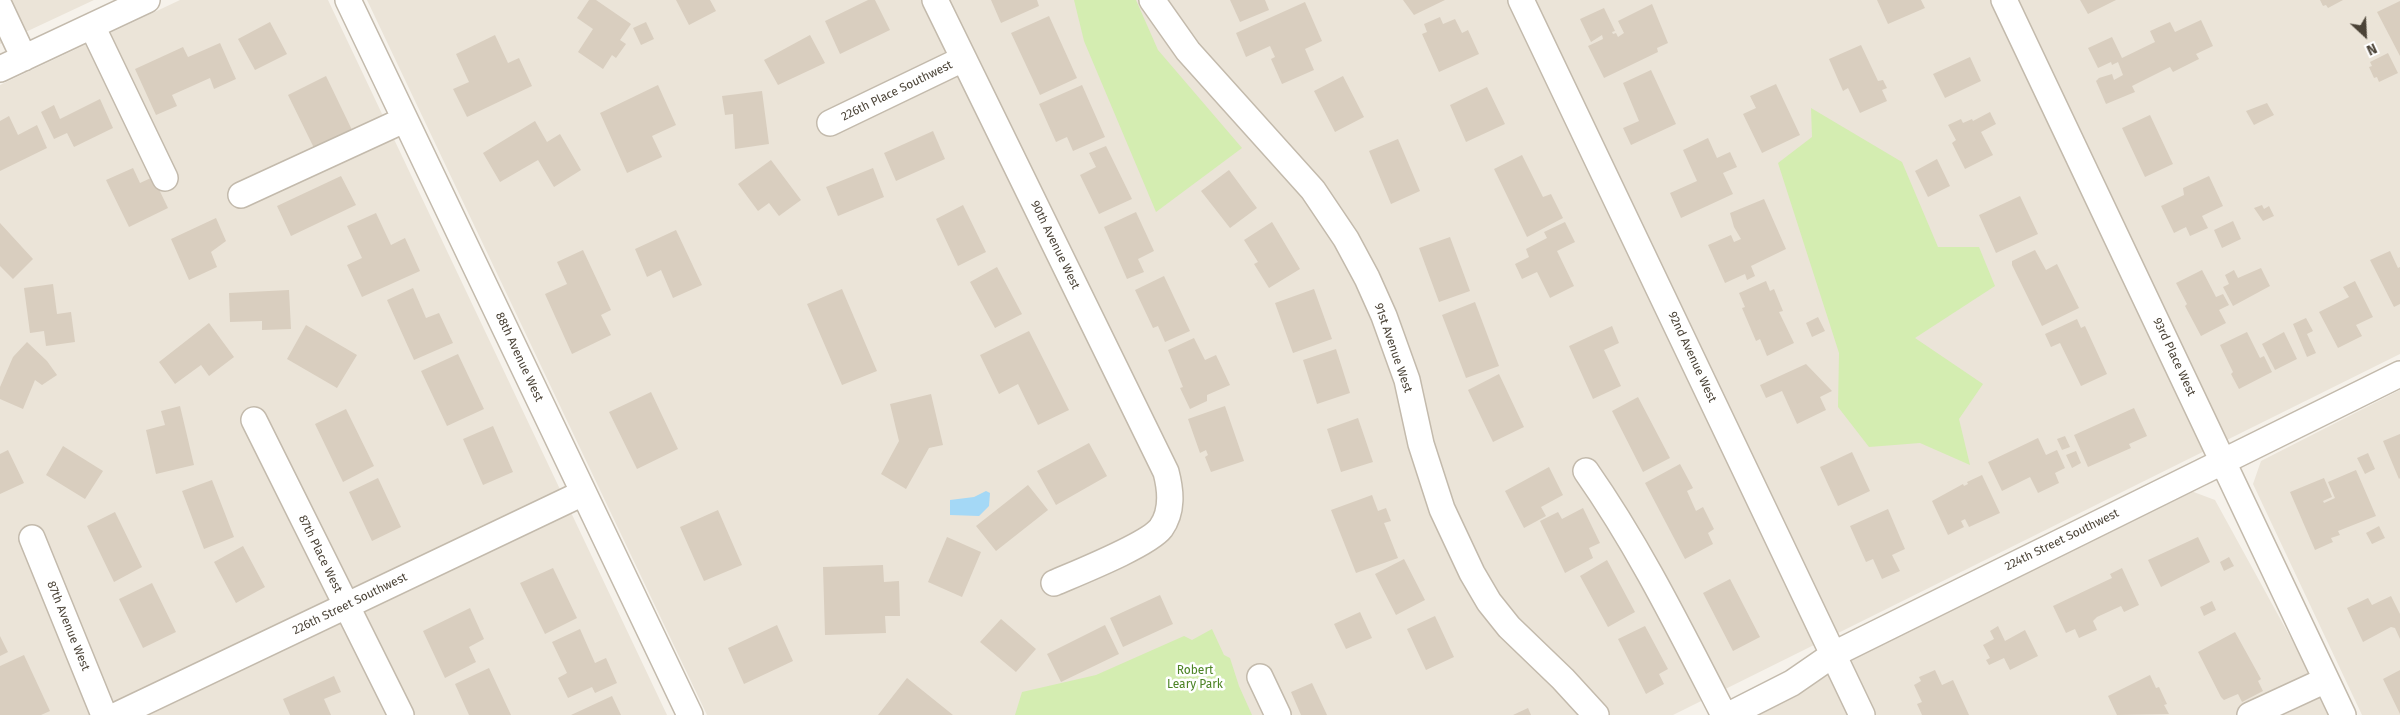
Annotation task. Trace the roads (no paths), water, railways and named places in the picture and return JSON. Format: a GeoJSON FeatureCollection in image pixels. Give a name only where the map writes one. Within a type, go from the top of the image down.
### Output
{"type":"FeatureCollection","features":[{"type":"Feature","properties":{"kind":"street"},"geometry":{"type":"LineString","coordinates":[[0,69],[147,0]]}},
{"type":"Feature","properties":{"kind":"street","name":"88th Avenue West"},"geometry":{"type":"LineString","coordinates":[[348,0],[582,493],[690,715]]}},
{"type":"Feature","properties":{"kind":"street","name":"90th Avenue West"},"geometry":{"type":"LineString","coordinates":[[935,0],[1166,472],[1171,492],[1165,521],[1153,536],[1054,583]]}},
{"type":"Feature","properties":{"kind":"street","name":"91st Avenue West"},"geometry":{"type":"LineString","coordinates":[[1152,0],[1188,51],[1313,190],[1346,239],[1367,278],[1384,316],[1407,380],[1421,444],[1442,509],[1472,573],[1489,602],[1509,628],[1563,679],[1596,715]]}},
{"type":"Feature","properties":{"kind":"street","name":"92nd Avenue West"},"geometry":{"type":"LineString","coordinates":[[1521,0],[1862,715]]}},
{"type":"Feature","properties":{"kind":"street","name":"93rd Place West"},"geometry":{"type":"LineString","coordinates":[[2004,0],[2343,715]]}},
{"type":"Feature","properties":{"kind":"street"},"geometry":{"type":"LineString","coordinates":[[0,6],[24,58]]}},
{"type":"Feature","properties":{"kind":"street"},"geometry":{"type":"LineString","coordinates":[[92,26],[165,178]]}},
{"type":"Feature","properties":{"kind":"street","name":"226th Place Southwest"},"geometry":{"type":"LineString","coordinates":[[830,123],[963,59]]}},
{"type":"Feature","properties":{"kind":"street"},"geometry":{"type":"LineString","coordinates":[[241,195],[404,120]]}},
{"type":"Feature","properties":{"kind":"street","name":"224th Street Southwest"},"geometry":{"type":"LineString","coordinates":[[1730,715],[1792,683],[1834,654],[2400,374]]}},
{"type":"Feature","properties":{"kind":"street","name":"87th Place West"},"geometry":{"type":"LineString","coordinates":[[254,420],[401,715]]}},
{"type":"Feature","properties":{"kind":"street"},"geometry":{"type":"LineString","coordinates":[[1586,471],[1610,505],[1666,600],[1724,715]]}},
{"type":"Feature","properties":{"kind":"street","name":"226th Street Southwest"},"geometry":{"type":"LineString","coordinates":[[117,715],[582,493]]}},
{"type":"Feature","properties":{"kind":"street","name":"87th Avenue West"},"geometry":{"type":"LineString","coordinates":[[32,538],[104,715]]}},
{"type":"Feature","properties":{"kind":"street"},"geometry":{"type":"LineString","coordinates":[[1260,677],[1278,715]]}},
{"type":"Feature","properties":{"kind":"street"},"geometry":{"type":"LineString","coordinates":[[2250,715],[2326,680]]}},
{"type":"Feature","properties":{"kind":"water"},"geometry":{"type":"Polygon","coordinates":[[[986,491],[990,493],[989,506],[979,516],[950,515],[950,500],[974,497],[986,491]]]}},
{"type":"Feature","properties":{"kind":"park label","name":"Robert Leary Park"},"geometry":{"type":"Point","coordinates":[1195,678]}}]}
